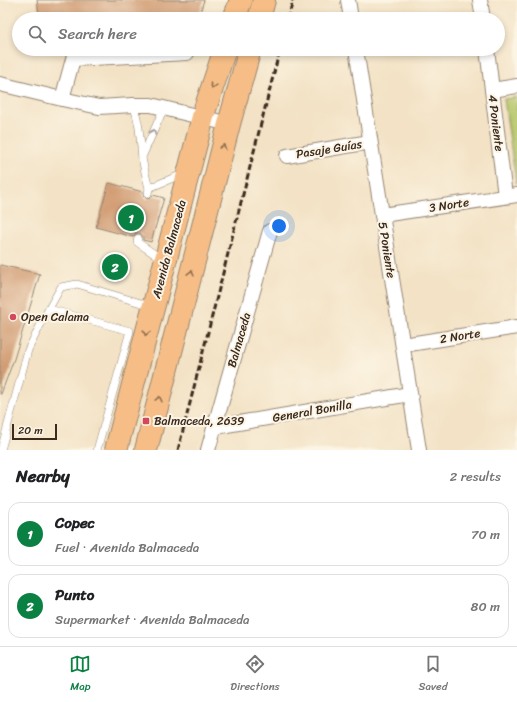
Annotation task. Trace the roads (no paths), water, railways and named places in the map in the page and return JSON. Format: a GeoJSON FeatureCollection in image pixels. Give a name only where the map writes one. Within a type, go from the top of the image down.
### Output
{"type":"FeatureCollection","features":[{"type":"Feature","properties":{"kind":"main road"},"geometry":{"type":"LineString","coordinates":[[236,12],[240,0]]}},
{"type":"Feature","properties":{"kind":"main road"},"geometry":{"type":"LineString","coordinates":[[261,12],[264,0]]}},
{"type":"Feature","properties":{"kind":"main road","name":"Avenida Balmaceda"},"geometry":{"type":"LineString","coordinates":[[116,450],[203,119],[223,56]]}},
{"type":"Feature","properties":{"kind":"main road"},"geometry":{"type":"LineString","coordinates":[[146,450],[229,124],[248,56]]}},
{"type":"Feature","properties":{"kind":"street"},"geometry":{"type":"LineString","coordinates":[[348,0],[350,12]]}},
{"type":"Feature","properties":{"kind":"street"},"geometry":{"type":"LineString","coordinates":[[480,0],[482,12]]}},
{"type":"Feature","properties":{"kind":"street"},"geometry":{"type":"LineString","coordinates":[[62,99],[73,59],[130,56]]}},
{"type":"Feature","properties":{"kind":"street","name":"5 Poniente"},"geometry":{"type":"LineString","coordinates":[[357,56],[419,450]]}},
{"type":"Feature","properties":{"kind":"street","name":"4 Poniente"},"geometry":{"type":"LineString","coordinates":[[488,56],[492,90],[511,196]]}},
{"type":"Feature","properties":{"kind":"street"},"geometry":{"type":"LineString","coordinates":[[0,84],[99,107],[151,105],[203,119],[229,124]]}},
{"type":"Feature","properties":{"kind":"street"},"geometry":{"type":"LineString","coordinates":[[492,90],[517,86]]}},
{"type":"Feature","properties":{"kind":"street","name":"Pasaje Guías"},"geometry":{"type":"LineString","coordinates":[[287,156],[370,142]]}},
{"type":"Feature","properties":{"kind":"street","name":"3 Norte"},"geometry":{"type":"LineString","coordinates":[[382,215],[511,196]]}},
{"type":"Feature","properties":{"kind":"street","name":"Balmaceda"},"geometry":{"type":"LineString","coordinates":[[208,450],[270,230]]}},
{"type":"Feature","properties":{"kind":"street","name":"2 Norte"},"geometry":{"type":"LineString","coordinates":[[402,345],[517,327]]}},
{"type":"Feature","properties":{"kind":"street","name":"General Bonilla"},"geometry":{"type":"LineString","coordinates":[[214,427],[410,394]]}},
{"type":"Feature","properties":{"kind":"lane"},"geometry":{"type":"LineString","coordinates":[[133,105],[137,114],[144,173],[149,191],[189,172]]}},
{"type":"Feature","properties":{"kind":"lane"},"geometry":{"type":"LineString","coordinates":[[142,157],[164,108]]}},
{"type":"Feature","properties":{"kind":"lane"},"geometry":{"type":"LineString","coordinates":[[138,238],[137,242],[165,262]]}},
{"type":"Feature","properties":{"kind":"lane"},"geometry":{"type":"LineString","coordinates":[[1,450],[28,350],[61,287],[77,284],[154,306]]}},
{"type":"Feature","properties":{"kind":"lane"},"geometry":{"type":"LineString","coordinates":[[49,308],[130,331],[97,450]]}},
{"type":"Feature","properties":{"kind":"railway"},"geometry":{"type":"LineString","coordinates":[[290,12],[293,0]]}},
{"type":"Feature","properties":{"kind":"railway"},"geometry":{"type":"LineString","coordinates":[[178,450],[278,56]]}},
{"type":"Feature","properties":{"kind":"place","name":"Copec"},"geometry":{"type":"Point","coordinates":[131,218]}},
{"type":"Feature","properties":{"kind":"place","name":"Punto"},"geometry":{"type":"Point","coordinates":[115,267]}},
{"type":"Feature","properties":{"kind":"place","name":"Open Calama"},"geometry":{"type":"Point","coordinates":[13,317]}},
{"type":"Feature","properties":{"kind":"place","name":"Balmaceda, 2639"},"geometry":{"type":"Point","coordinates":[146,421]}}]}
